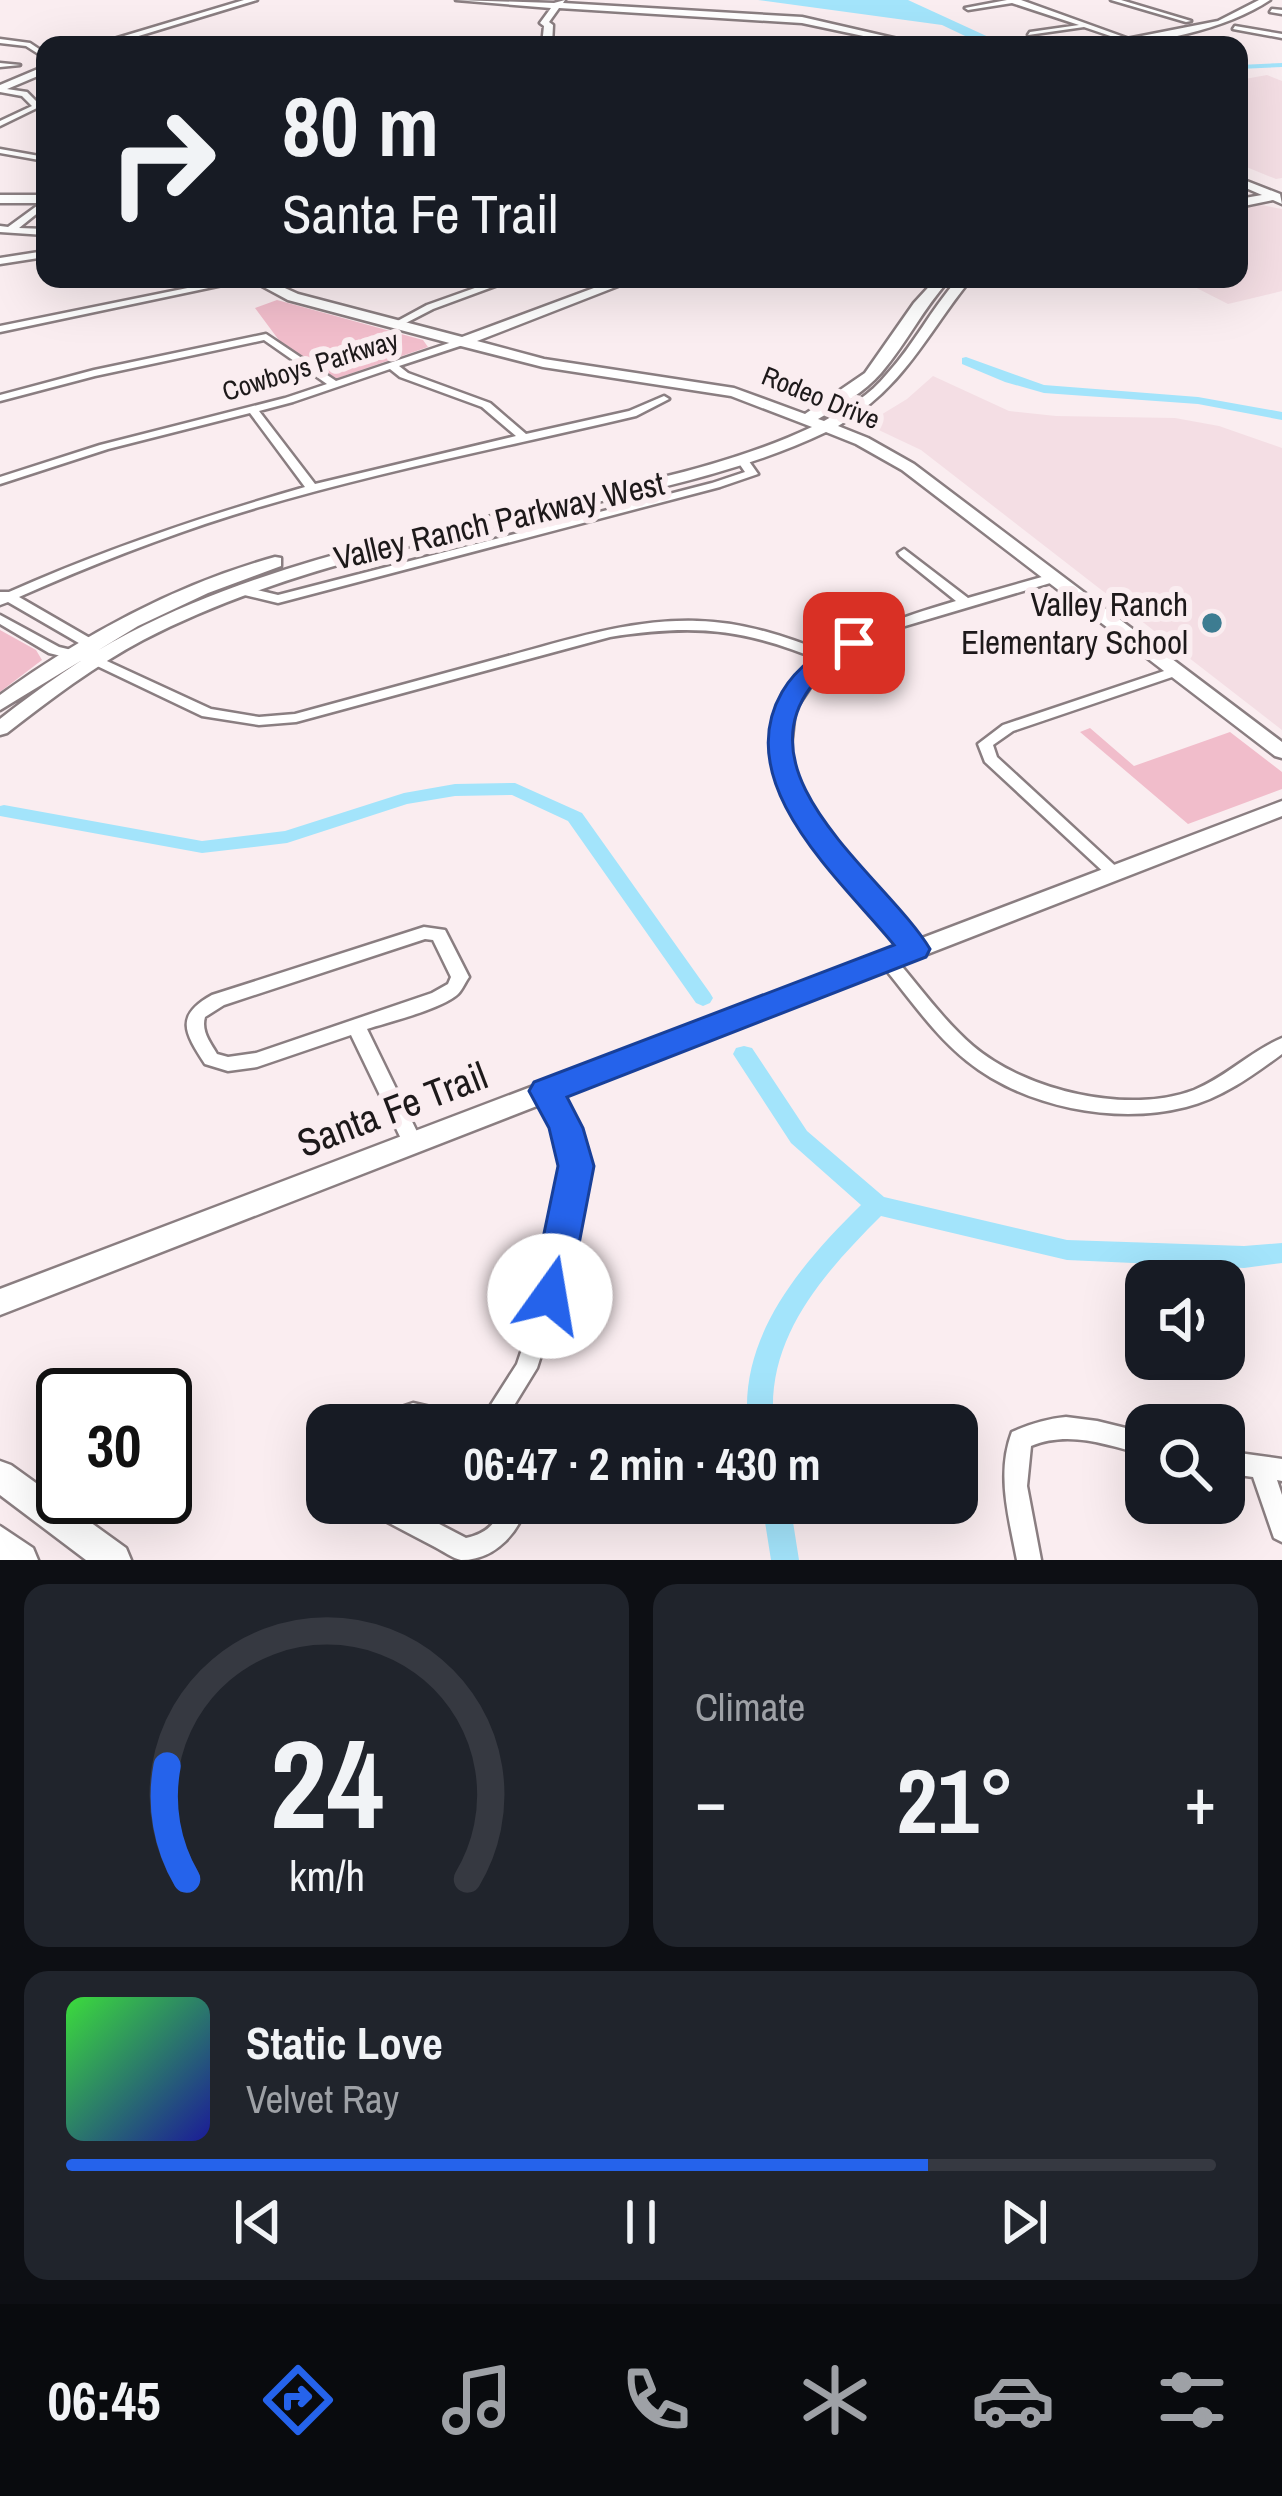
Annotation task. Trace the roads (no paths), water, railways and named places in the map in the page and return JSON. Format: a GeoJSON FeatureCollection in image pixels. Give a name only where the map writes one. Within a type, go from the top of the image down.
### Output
{"type":"FeatureCollection","features":[{"type":"Feature","properties":{"kind":"street"},"geometry":{"type":"LineString","coordinates":[[130,36],[254,0]]}},
{"type":"Feature","properties":{"kind":"street"},"geometry":{"type":"LineString","coordinates":[[460,0],[565,2],[802,20],[889,36]]}},
{"type":"Feature","properties":{"kind":"street"},"geometry":{"type":"LineString","coordinates":[[968,8],[1014,0],[1117,36]]}},
{"type":"Feature","properties":{"kind":"street"},"geometry":{"type":"LineString","coordinates":[[1114,0],[1188,21]]}},
{"type":"Feature","properties":{"kind":"street"},"geometry":{"type":"LineString","coordinates":[[1193,36],[1235,28],[1281,0]]}},
{"type":"Feature","properties":{"kind":"street"},"geometry":{"type":"LineString","coordinates":[[548,36],[549,25],[565,2]]}},
{"type":"Feature","properties":{"kind":"street"},"geometry":{"type":"LineString","coordinates":[[1150,36],[1273,8]]}},
{"type":"Feature","properties":{"kind":"street"},"geometry":{"type":"LineString","coordinates":[[1030,34],[1084,26]]}},
{"type":"Feature","properties":{"kind":"street"},"geometry":{"type":"LineString","coordinates":[[1235,28],[1282,36]]}},
{"type":"Feature","properties":{"kind":"street"},"geometry":{"type":"LineString","coordinates":[[0,41],[28,44],[36,50]]}},
{"type":"Feature","properties":{"kind":"street"},"geometry":{"type":"LineString","coordinates":[[0,65],[17,65]]}},
{"type":"Feature","properties":{"kind":"street"},"geometry":{"type":"LineString","coordinates":[[0,90],[36,73]]}},
{"type":"Feature","properties":{"kind":"street"},"geometry":{"type":"LineString","coordinates":[[0,90],[24,94],[36,104]]}},
{"type":"Feature","properties":{"kind":"street"},"geometry":{"type":"LineString","coordinates":[[0,124],[36,107]]}},
{"type":"Feature","properties":{"kind":"street"},"geometry":{"type":"LineString","coordinates":[[0,151],[36,157]]}},
{"type":"Feature","properties":{"kind":"street"},"geometry":{"type":"LineString","coordinates":[[1248,175],[1277,192]]}},
{"type":"Feature","properties":{"kind":"street"},"geometry":{"type":"LineString","coordinates":[[1248,184],[1277,192]]}},
{"type":"Feature","properties":{"kind":"street"},"geometry":{"type":"LineString","coordinates":[[0,200],[36,201]]}},
{"type":"Feature","properties":{"kind":"street"},"geometry":{"type":"LineString","coordinates":[[5,230],[36,208]]}},
{"type":"Feature","properties":{"kind":"street"},"geometry":{"type":"LineString","coordinates":[[5,230],[36,232]]}},
{"type":"Feature","properties":{"kind":"street"},"geometry":{"type":"LineString","coordinates":[[0,261],[36,255]]}},
{"type":"Feature","properties":{"kind":"street"},"geometry":{"type":"LineString","coordinates":[[0,329],[206,288]]}},
{"type":"Feature","properties":{"kind":"street","name":"Rodeo Drive"},"geometry":{"type":"LineString","coordinates":[[272,288],[543,363],[706,385],[816,422],[894,457],[1282,752]]}},
{"type":"Feature","properties":{"kind":"street"},"geometry":{"type":"LineString","coordinates":[[397,324],[484,288]]}},
{"type":"Feature","properties":{"kind":"street","name":"Cowboys Parkway"},"geometry":{"type":"LineString","coordinates":[[0,481],[104,447],[254,411],[606,288]]}},
{"type":"Feature","properties":{"kind":"street","name":"Valley Ranch Parkway West"},"geometry":{"type":"LineString","coordinates":[[589,491],[816,422],[886,359],[920,300],[934,288]]}},
{"type":"Feature","properties":{"kind":"street","name":"Valley Ranch Parkway West"},"geometry":{"type":"LineString","coordinates":[[0,729],[94,652],[193,593],[273,562],[338,552],[742,459],[876,395],[908,364],[941,305],[957,288]]}},
{"type":"Feature","properties":{"kind":"street"},"geometry":{"type":"LineString","coordinates":[[0,398],[266,337],[333,383]]}},
{"type":"Feature","properties":{"kind":"street"},"geometry":{"type":"LineString","coordinates":[[391,365],[404,375],[486,405],[524,438]]}},
{"type":"Feature","properties":{"kind":"street"},"geometry":{"type":"LineString","coordinates":[[3,596],[136,541],[311,487],[632,414],[664,399]]}},
{"type":"Feature","properties":{"kind":"street"},"geometry":{"type":"LineString","coordinates":[[254,411],[311,487]]}},
{"type":"Feature","properties":{"kind":"street"},"geometry":{"type":"LineString","coordinates":[[241,590],[278,599],[752,474],[742,459]]}},
{"type":"Feature","properties":{"kind":"street","name":"Valley Ranch Parkway West"},"geometry":{"type":"LineString","coordinates":[[0,704],[68,657],[94,652],[338,552]]}},
{"type":"Feature","properties":{"kind":"street"},"geometry":{"type":"LineString","coordinates":[[904,553],[968,604]]}},
{"type":"Feature","properties":{"kind":"street"},"geometry":{"type":"LineString","coordinates":[[915,949],[803,816],[786,771],[780,737],[790,701],[802,680],[827,658],[891,628],[1053,578]]}},
{"type":"Feature","properties":{"kind":"street"},"geometry":{"type":"LineString","coordinates":[[3,596],[207,713],[259,722],[296,718],[654,625],[709,623],[758,630],[827,658]]}},
{"type":"Feature","properties":{"kind":"street"},"geometry":{"type":"LineString","coordinates":[[0,619],[68,657]]}},
{"type":"Feature","properties":{"kind":"street"},"geometry":{"type":"LineString","coordinates":[[1115,873],[990,759],[986,744],[1008,728],[1176,671]]}},
{"type":"Feature","properties":{"kind":"street","name":"Santa Fe Trail"},"geometry":{"type":"LineString","coordinates":[[0,1302],[1282,808]]}},
{"type":"Feature","properties":{"kind":"street"},"geometry":{"type":"LineString","coordinates":[[424,933],[439,934],[460,977],[454,988],[356,1026],[257,1060],[228,1064],[211,1059],[193,1021],[199,1009],[218,1000],[424,933]]}},
{"type":"Feature","properties":{"kind":"street"},"geometry":{"type":"LineString","coordinates":[[886,960],[978,1060],[1072,1103],[1144,1106],[1185,1100],[1248,1070],[1282,1045]]}},
{"type":"Feature","properties":{"kind":"street"},"geometry":{"type":"LineString","coordinates":[[356,1026],[412,1142]]}},
{"type":"Feature","properties":{"kind":"street"},"geometry":{"type":"LineString","coordinates":[[503,1404],[526,1368],[550,1296],[575,1181],[574,1151],[546,1091]]}},
{"type":"Feature","properties":{"kind":"street"},"geometry":{"type":"LineString","coordinates":[[1029,1560],[1015,1486],[1020,1440],[1041,1428],[1062,1424],[1125,1439]]}},
{"type":"Feature","properties":{"kind":"street"},"geometry":{"type":"LineString","coordinates":[[1272,1470],[1282,1530]]}},
{"type":"Feature","properties":{"kind":"street"},"geometry":{"type":"LineString","coordinates":[[0,1476],[114,1560]]}},
{"type":"Feature","properties":{"kind":"street"},"geometry":{"type":"LineString","coordinates":[[415,1524],[465,1550],[494,1543],[509,1524]]}},
{"type":"Feature","properties":{"kind":"street"},"geometry":{"type":"LineString","coordinates":[[0,1543],[21,1560]]}},
{"type":"Feature","properties":{"kind":"water"},"geometry":{"type":"Polygon","coordinates":[[[758,0],[908,0],[986,36],[965,36],[942,25],[758,0]]]}},
{"type":"Feature","properties":{"kind":"waterway"},"geometry":{"type":"LineString","coordinates":[[1248,67],[1282,65]]}},
{"type":"Feature","properties":{"kind":"waterway"},"geometry":{"type":"LineString","coordinates":[[966,361],[1044,389],[1198,400],[1282,416]]}},
{"type":"Feature","properties":{"kind":"waterway"},"geometry":{"type":"LineString","coordinates":[[4,811],[202,847],[287,837],[404,799],[455,790],[515,789],[575,817],[703,998]]}},
{"type":"Feature","properties":{"kind":"waterway"},"geometry":{"type":"LineString","coordinates":[[744,1054],[799,1137],[877,1205]]}},
{"type":"Feature","properties":{"kind":"waterway"},"geometry":{"type":"LineString","coordinates":[[761,1404],[770,1350],[791,1303],[821,1262],[877,1205]]}},
{"type":"Feature","properties":{"kind":"waterway"},"geometry":{"type":"LineString","coordinates":[[877,1205],[1067,1250],[1244,1257],[1282,1253]]}},
{"type":"Feature","properties":{"kind":"waterway"},"geometry":{"type":"LineString","coordinates":[[779,1524],[785,1560]]}},
{"type":"Feature","properties":{"kind":"place","name":"Valley Ranch Elementary School"},"geometry":{"type":"Point","coordinates":[1212,623]}}]}
